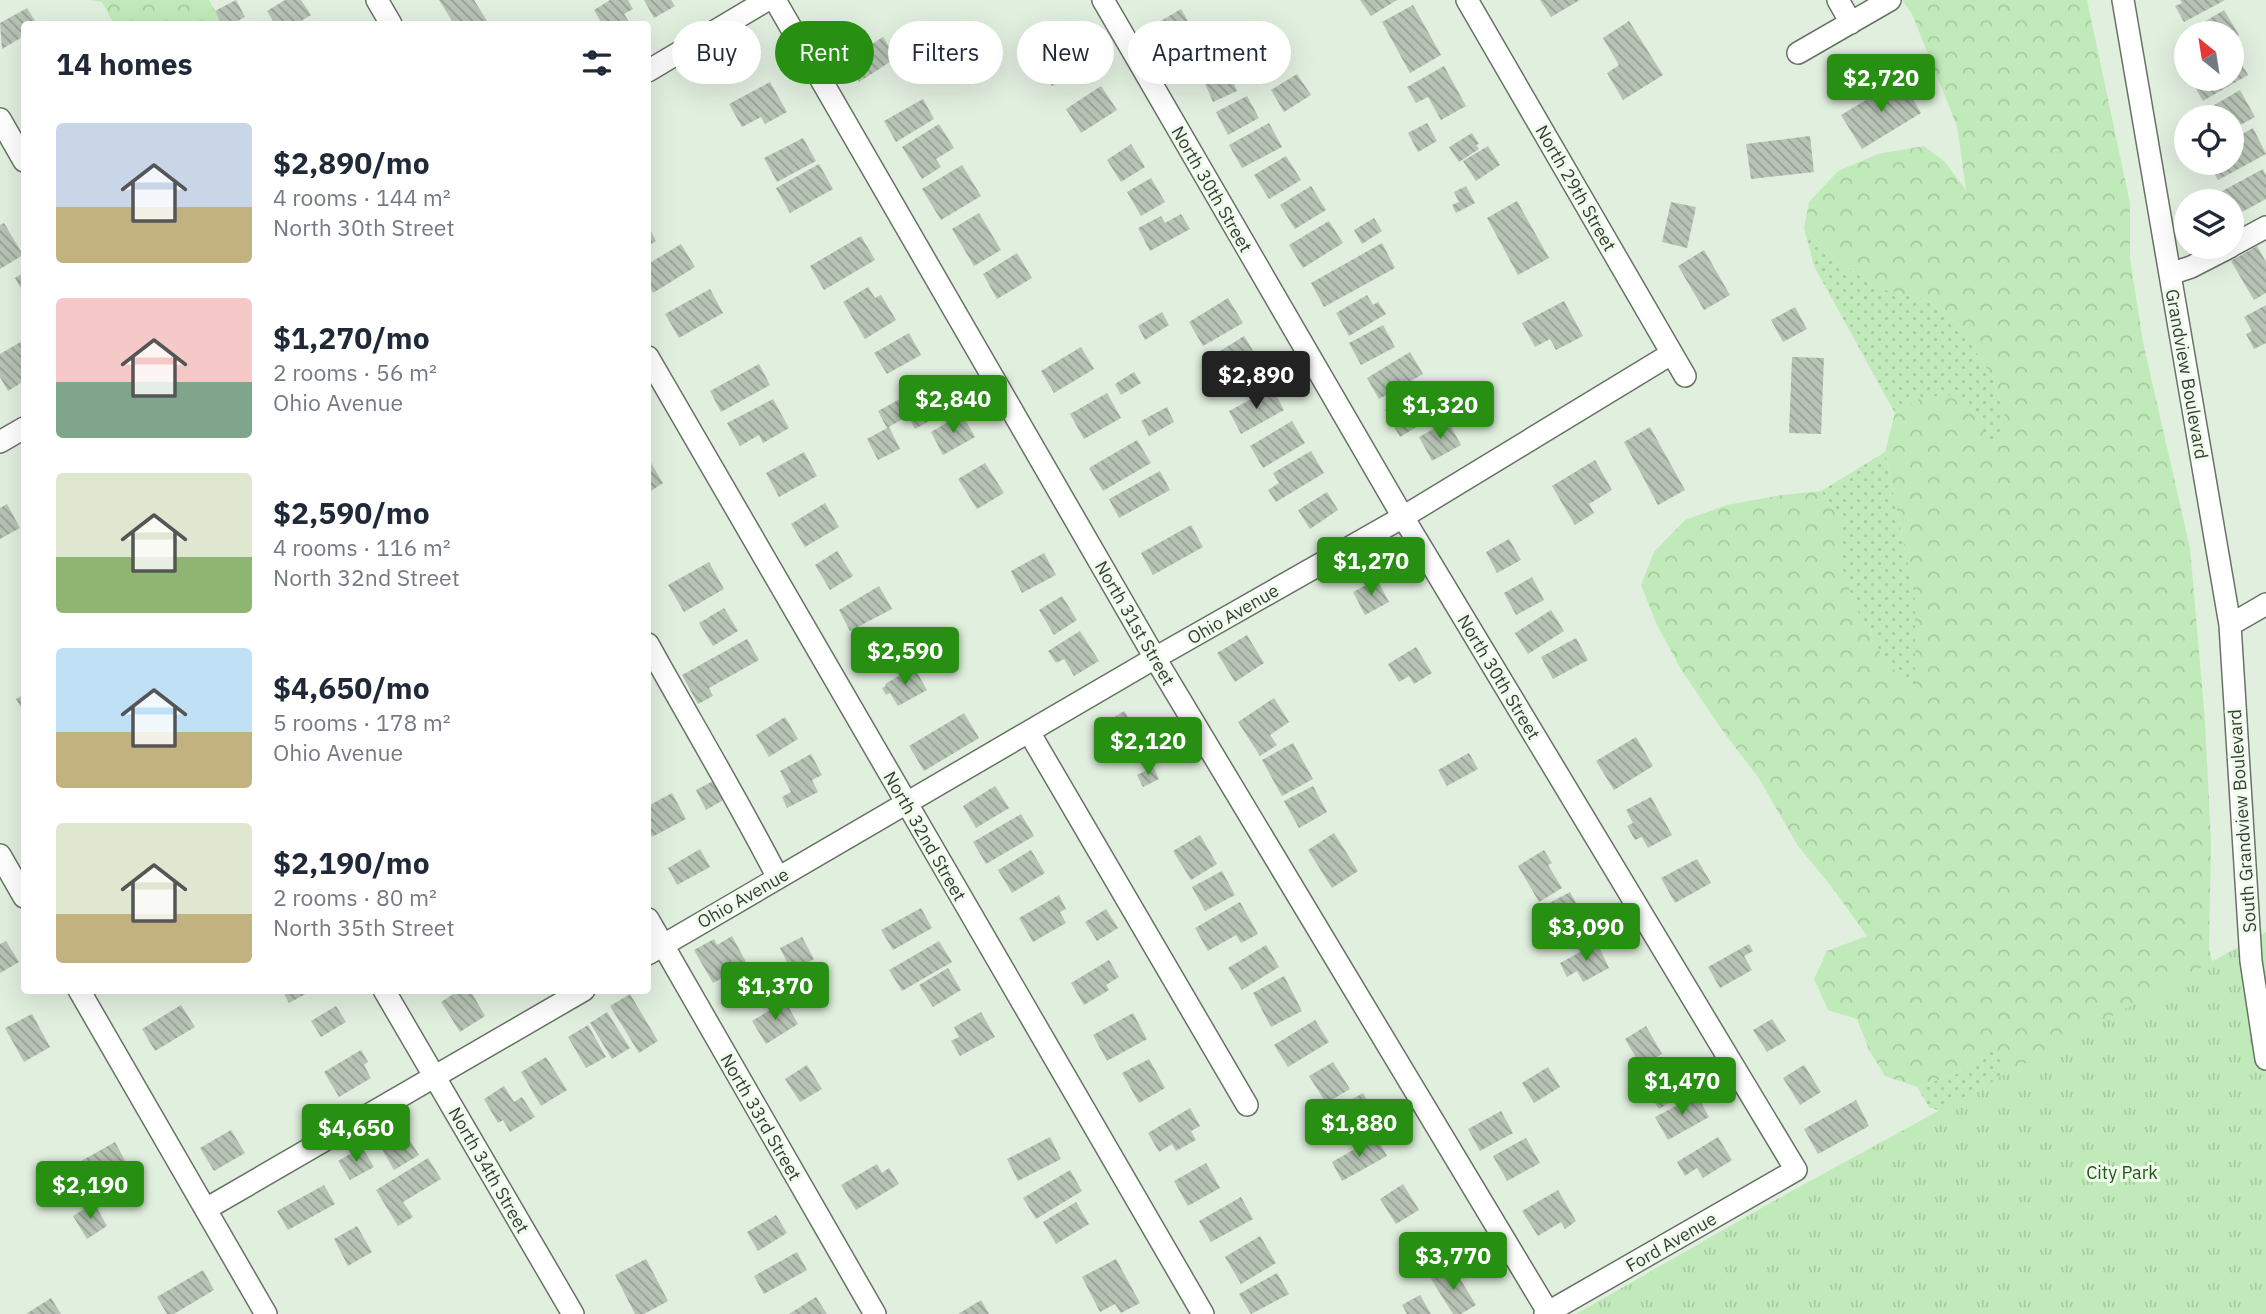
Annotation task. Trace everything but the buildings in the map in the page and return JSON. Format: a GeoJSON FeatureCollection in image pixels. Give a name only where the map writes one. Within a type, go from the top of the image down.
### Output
{"type":"FeatureCollection","features":[{"type":"Feature","properties":{"kind":"street"},"geometry":{"type":"LineString","coordinates":[[377,0],[389,21]]}},
{"type":"Feature","properties":{"kind":"street"},"geometry":{"type":"LineString","coordinates":[[651,69],[767,0]]}},
{"type":"Feature","properties":{"kind":"street","name":"North 31st Street"},"geometry":{"type":"LineString","coordinates":[[775,0],[1155,658],[1546,1313]]}},
{"type":"Feature","properties":{"kind":"street","name":"North 30th Street"},"geometry":{"type":"LineString","coordinates":[[1103,0],[1403,517],[1796,1170]]}},
{"type":"Feature","properties":{"kind":"street","name":"North 29th Street"},"geometry":{"type":"LineString","coordinates":[[1467,0],[1685,376]]}},
{"type":"Feature","properties":{"kind":"street"},"geometry":{"type":"LineString","coordinates":[[1838,0],[1851,23]]}},
{"type":"Feature","properties":{"kind":"street"},"geometry":{"type":"LineString","coordinates":[[1798,53],[1890,0]]}},
{"type":"Feature","properties":{"kind":"street","name":"Grandview Boulevard"},"geometry":{"type":"LineString","coordinates":[[2123,0],[2230,625]]}},
{"type":"Feature","properties":{"kind":"street"},"geometry":{"type":"LineString","coordinates":[[0,119],[21,156]]}},
{"type":"Feature","properties":{"kind":"street"},"geometry":{"type":"LineString","coordinates":[[2244,239],[2266,227]]}},
{"type":"Feature","properties":{"kind":"street"},"geometry":{"type":"LineString","coordinates":[[2170,274],[2206,259]]}},
{"type":"Feature","properties":{"kind":"street","name":"Ohio Avenue"},"geometry":{"type":"LineString","coordinates":[[655,950],[1155,658],[1403,517],[1671,354]]}},
{"type":"Feature","properties":{"kind":"street","name":"North 32nd Street"},"geometry":{"type":"LineString","coordinates":[[651,362],[1203,1314]]}},
{"type":"Feature","properties":{"kind":"street"},"geometry":{"type":"LineString","coordinates":[[0,442],[21,430]]}},
{"type":"Feature","properties":{"kind":"street"},"geometry":{"type":"LineString","coordinates":[[2230,625],[2266,604]]}},
{"type":"Feature","properties":{"kind":"street","name":"South Grandview Boulevard"},"geometry":{"type":"LineString","coordinates":[[2230,625],[2251,961],[2266,1059]]}},
{"type":"Feature","properties":{"kind":"street"},"geometry":{"type":"LineString","coordinates":[[651,649],[707,752],[746,815],[778,878]]}},
{"type":"Feature","properties":{"kind":"street"},"geometry":{"type":"LineString","coordinates":[[1029,732],[1247,1105]]}},
{"type":"Feature","properties":{"kind":"street"},"geometry":{"type":"LineString","coordinates":[[0,855],[21,892]]}},
{"type":"Feature","properties":{"kind":"street","name":"North 33rd Street"},"geometry":{"type":"LineString","coordinates":[[651,932],[655,950],[875,1314]]}},
{"type":"Feature","properties":{"kind":"street"},"geometry":{"type":"LineString","coordinates":[[81,994],[266,1314]]}},
{"type":"Feature","properties":{"kind":"street","name":"North 34th Street"},"geometry":{"type":"LineString","coordinates":[[386,994],[573,1314]]}},
{"type":"Feature","properties":{"kind":"street"},"geometry":{"type":"LineString","coordinates":[[206,1209],[577,994]]}},
{"type":"Feature","properties":{"kind":"street","name":"Ford Avenue"},"geometry":{"type":"LineString","coordinates":[[1546,1313],[1796,1170]]}},
{"type":"Feature","properties":{"kind":"green space"},"geometry":{"type":"Polygon","coordinates":[[[91,0],[209,0],[220,21],[112,21],[102,2],[91,0]]]}},
{"type":"Feature","properties":{"kind":"green space"},"geometry":{"type":"Polygon","coordinates":[[[1902,0],[2087,0],[2130,203],[2130,258],[2143,342],[2190,548],[2205,721],[2211,841],[2209,949],[2230,1023],[1605,1314],[1989,1094],[2005,1067],[1994,1046],[1958,1073],[1917,1087],[1885,1076],[1869,1050],[1857,1019],[1828,1010],[1814,979],[1827,951],[1867,936],[1798,846],[1758,777],[1682,671],[1657,625],[1641,585],[1654,552],[1685,520],[1727,505],[1821,491],[1839,516],[1839,560],[1856,608],[1882,655],[1915,694],[1915,599],[1885,452],[1895,413],[1923,397],[1952,395],[1976,418],[1992,449],[2006,421],[1993,378],[1959,325],[1924,299],[1877,288],[1835,259],[1804,228],[1809,202],[1838,171],[1878,154],[1924,146],[1945,162],[1966,190],[1957,126],[1912,14],[1902,0]]]}},
{"type":"Feature","properties":{"kind":"green space"},"geometry":{"type":"Polygon","coordinates":[[[1804,228],[1835,259],[1877,288],[1924,299],[1959,325],[1993,378],[2006,421],[1992,450],[1976,418],[1923,397],[1895,413],[1814,266],[1804,228]]]}},
{"type":"Feature","properties":{"kind":"green space"},"geometry":{"type":"Polygon","coordinates":[[[1885,452],[1915,599],[1915,695],[1882,655],[1856,608],[1839,560],[1839,516],[1821,491],[1885,452]]]}},
{"type":"Feature","properties":{"kind":"green space","name":"City Park"},"geometry":{"type":"Polygon","coordinates":[[[2266,932],[2266,1314],[1576,1314],[1788,1193],[2266,932]]]}},
{"type":"Feature","properties":{"kind":"green space"},"geometry":{"type":"Polygon","coordinates":[[[1995,1045],[2005,1067],[1989,1094],[1943,1112],[1929,1107],[1917,1087],[1958,1073],[1995,1045]]]}}]}
